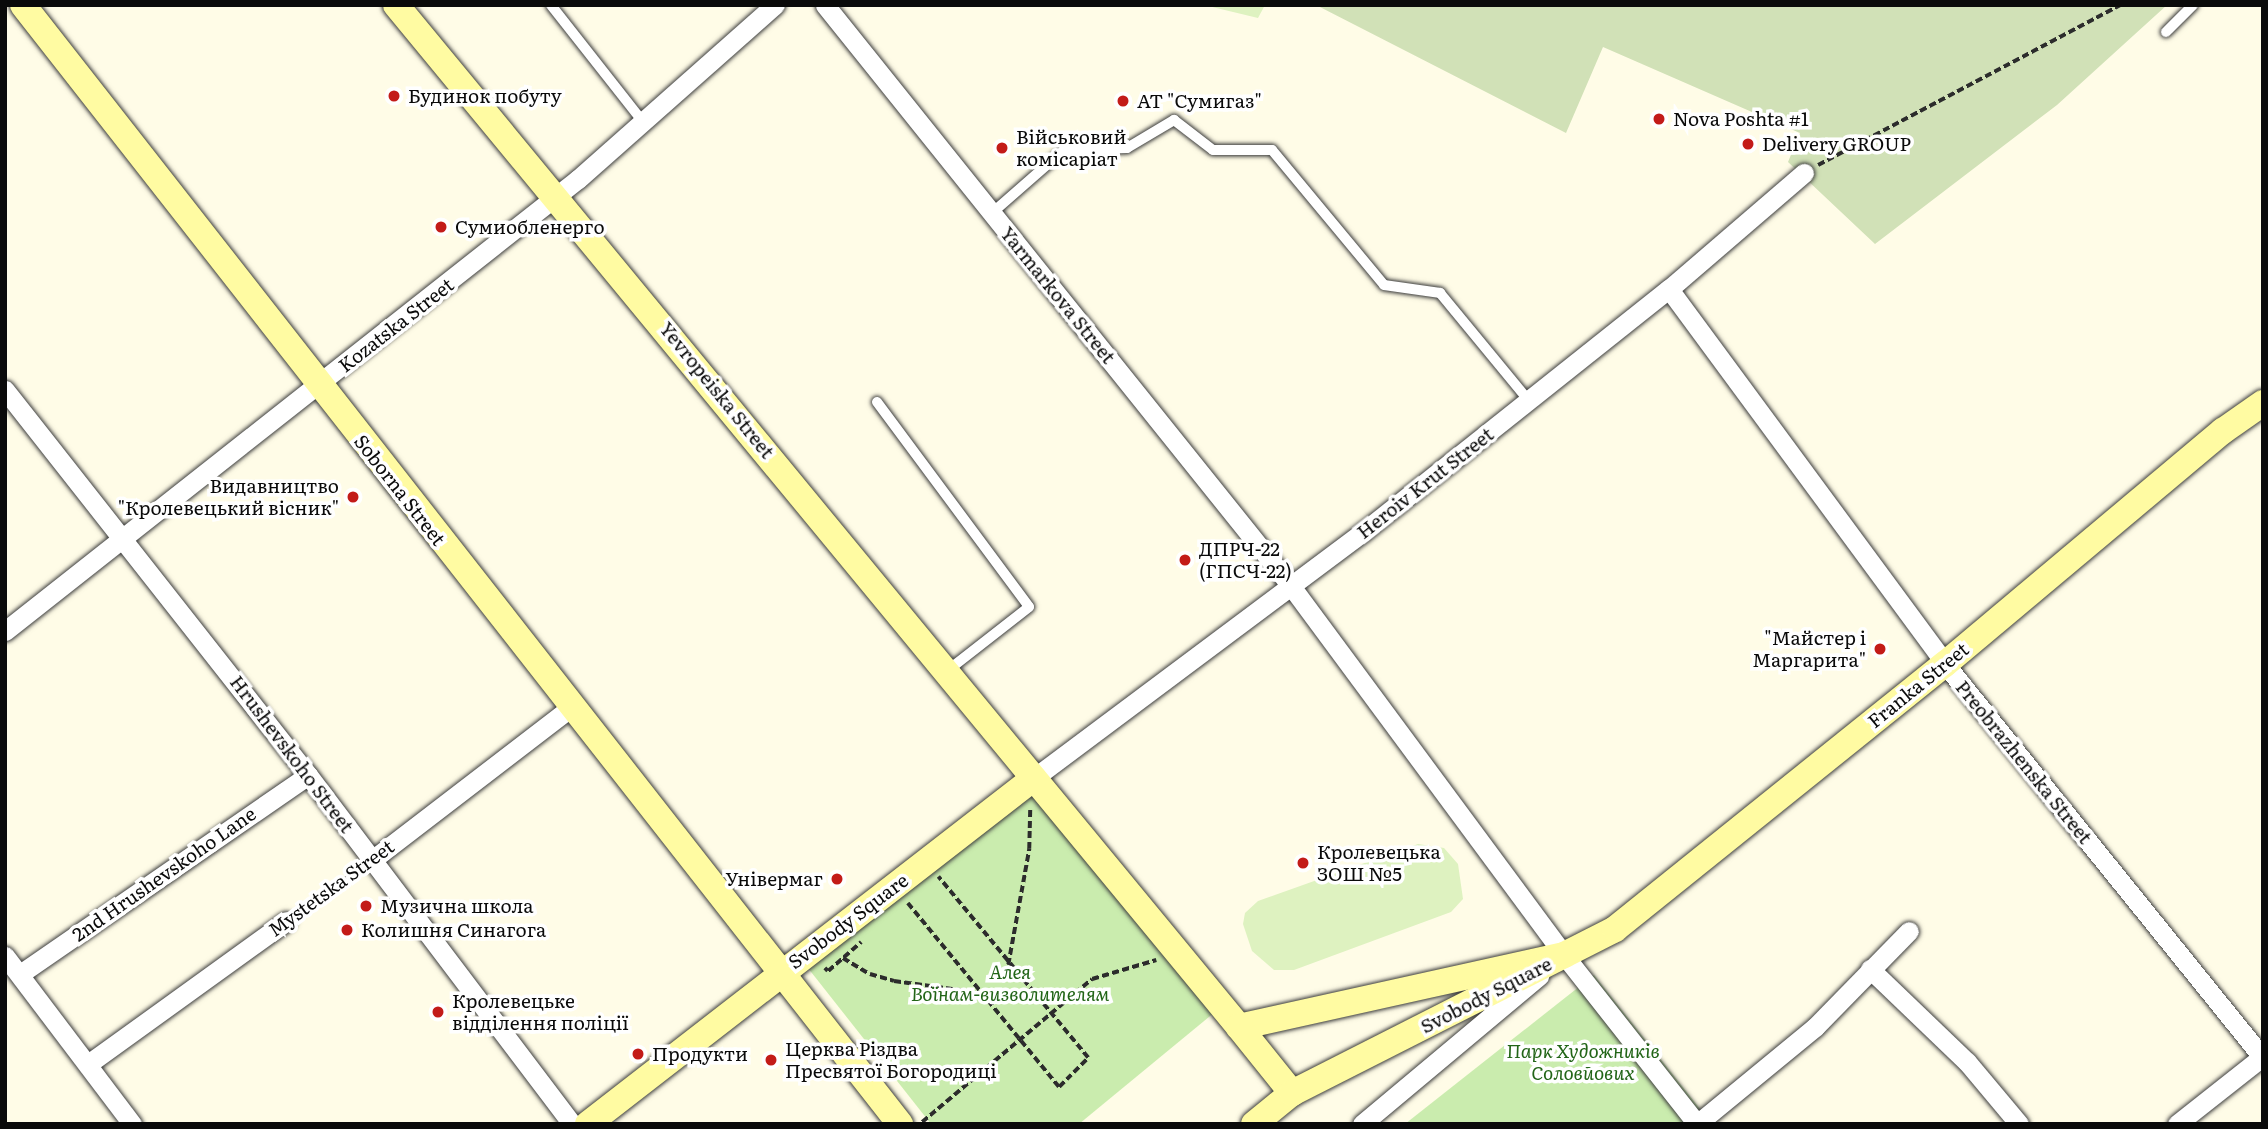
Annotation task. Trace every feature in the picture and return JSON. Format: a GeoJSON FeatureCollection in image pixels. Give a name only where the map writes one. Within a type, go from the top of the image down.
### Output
{"type":"FeatureCollection","features":[{"type":"Feature","properties":{"kind":"street","name":"Soborna Street"},"geometry":{"type":"LineString","coordinates":[[23,5],[570,708],[783,971]]}},
{"type":"Feature","properties":{"kind":"street","name":"Yevropeiska Street"},"geometry":{"type":"LineString","coordinates":[[396,5],[1239,1027]]}},
{"type":"Feature","properties":{"kind":"street","name":"Kozatska Street"},"geometry":{"type":"LineString","coordinates":[[5,631],[319,386],[555,196],[644,123],[775,5]]}},
{"type":"Feature","properties":{"kind":"street","name":"Yarmarkova Street"},"geometry":{"type":"LineString","coordinates":[[825,5],[1291,586],[1564,955]]}},
{"type":"Feature","properties":{"kind":"street","name":"Heroiv Krut Street"},"geometry":{"type":"LineString","coordinates":[[1034,778],[1291,586],[1529,401],[1669,289],[1804,173]]}},
{"type":"Feature","properties":{"kind":"street","name":"Preobrazhenska Street"},"geometry":{"type":"LineString","coordinates":[[1669,289],[1945,664],[2262,1057]]}},
{"type":"Feature","properties":{"kind":"street","name":"Hrushevskoho Street"},"geometry":{"type":"LineString","coordinates":[[5,390],[125,538],[572,1124]]}},
{"type":"Feature","properties":{"kind":"street","name":"Franka Street"},"geometry":{"type":"LineString","coordinates":[[1564,955],[1615,929],[1945,664],[2223,431],[2263,403]]}},
{"type":"Feature","properties":{"kind":"street","name":"Mystetska Street"},"geometry":{"type":"LineString","coordinates":[[372,860],[570,708]]}},
{"type":"Feature","properties":{"kind":"street","name":"2nd Hrushevskoho Lane"},"geometry":{"type":"LineString","coordinates":[[20,974],[308,775]]}},
{"type":"Feature","properties":{"kind":"street","name":"Svobody Square"},"geometry":{"type":"LineString","coordinates":[[900,1124],[783,971],[1034,778]]}},
{"type":"Feature","properties":{"kind":"street","name":"Mystetska Street"},"geometry":{"type":"LineString","coordinates":[[88,1064],[286,921]]}},
{"type":"Feature","properties":{"kind":"street"},"geometry":{"type":"LineString","coordinates":[[1697,1124],[1815,1027],[1909,931]]}},
{"type":"Feature","properties":{"kind":"street","name":"Svobody Square"},"geometry":{"type":"LineString","coordinates":[[1254,1124],[1292,1093],[1564,955],[1697,1124]]}},
{"type":"Feature","properties":{"kind":"street"},"geometry":{"type":"LineString","coordinates":[[1292,1093],[1239,1027],[1564,955]]}},
{"type":"Feature","properties":{"kind":"street"},"geometry":{"type":"LineString","coordinates":[[1362,1124],[1564,955]]}},
{"type":"Feature","properties":{"kind":"street"},"geometry":{"type":"LineString","coordinates":[[5,956],[132,1124]]}},
{"type":"Feature","properties":{"kind":"street"},"geometry":{"type":"LineString","coordinates":[[1870,970],[1967,1062],[2019,1124]]}},
{"type":"Feature","properties":{"kind":"street"},"geometry":{"type":"LineString","coordinates":[[588,1124],[783,971]]}},
{"type":"Feature","properties":{"kind":"street"},"geometry":{"type":"LineString","coordinates":[[2177,1124],[2262,1057]]}},
{"type":"Feature","properties":{"kind":"lane"},"geometry":{"type":"LineString","coordinates":[[551,5],[644,123]]}},
{"type":"Feature","properties":{"kind":"lane"},"geometry":{"type":"LineString","coordinates":[[2166,32],[2193,5]]}},
{"type":"Feature","properties":{"kind":"lane"},"geometry":{"type":"LineString","coordinates":[[992,213],[1064,150],[1127,148],[1174,120],[1213,150],[1272,150],[1384,285],[1440,293],[1529,401]]}},
{"type":"Feature","properties":{"kind":"lane"},"geometry":{"type":"LineString","coordinates":[[877,402],[1028,607],[947,671]]}},
{"type":"Feature","properties":{"kind":"path"},"geometry":{"type":"LineString","coordinates":[[1804,173],[2120,5]]}},
{"type":"Feature","properties":{"kind":"path"},"geometry":{"type":"LineString","coordinates":[[1008,965],[1029,849],[1034,778]]}},
{"type":"Feature","properties":{"kind":"path","name":"Mystetska Street"},"geometry":{"type":"LineString","coordinates":[[286,921],[372,860]]}},
{"type":"Feature","properties":{"kind":"path"},"geometry":{"type":"LineString","coordinates":[[894,886],[1059,1087],[1088,1058],[1008,965],[926,862]]}},
{"type":"Feature","properties":{"kind":"path"},"geometry":{"type":"LineString","coordinates":[[920,1124],[1018,1037],[1092,979],[1178,953]]}},
{"type":"Feature","properties":{"kind":"path"},"geometry":{"type":"LineString","coordinates":[[843,958],[870,974],[894,981],[982,993]]}},
{"type":"Feature","properties":{"kind":"green space"},"geometry":{"type":"Polygon","coordinates":[[[1204,5],[1265,5],[1258,18],[1204,5]]]}},
{"type":"Feature","properties":{"kind":"green space"},"geometry":{"type":"Polygon","coordinates":[[[1316,5],[2167,5],[2057,105],[1875,244],[1788,162],[1800,133],[1603,47],[1566,133],[1316,5]]]}},
{"type":"Feature","properties":{"kind":"green space","name":"Алея Воїнам-визволителям"},"geometry":{"type":"Polygon","coordinates":[[[1033,786],[1215,1012],[1079,1124],[931,1124],[804,963],[1033,786]]]}},
{"type":"Feature","properties":{"kind":"green space"},"geometry":{"type":"Polygon","coordinates":[[[1418,844],[1444,848],[1458,864],[1463,899],[1451,912],[1294,970],[1274,970],[1252,951],[1243,924],[1245,913],[1258,901],[1418,844]]]}},
{"type":"Feature","properties":{"kind":"green space","name":"Парк Художників Соловйових"},"geometry":{"type":"Polygon","coordinates":[[[1594,975],[1712,1124],[1405,1124],[1594,975]]]}},
{"type":"Feature","properties":{"kind":"place","name":"Будинок побуту"},"geometry":{"type":"Point","coordinates":[394,96]}},
{"type":"Feature","properties":{"kind":"place","name":"АТ \"Сумигаз\""},"geometry":{"type":"Point","coordinates":[1123,101]}},
{"type":"Feature","properties":{"kind":"place","name":"Nova Poshta #1"},"geometry":{"type":"Point","coordinates":[1659,119]}},
{"type":"Feature","properties":{"kind":"place","name":"Delivery GROUP"},"geometry":{"type":"Point","coordinates":[1748,144]}},
{"type":"Feature","properties":{"kind":"place","name":"Військовий комісаріат"},"geometry":{"type":"Point","coordinates":[1002,148]}},
{"type":"Feature","properties":{"kind":"place","name":"Сумиобленерго"},"geometry":{"type":"Point","coordinates":[441,227]}},
{"type":"Feature","properties":{"kind":"place","name":"Видавництво \"Кролевецький вісник\""},"geometry":{"type":"Point","coordinates":[353,497]}},
{"type":"Feature","properties":{"kind":"place","name":"ДПРЧ-22 (ГПСЧ-22)"},"geometry":{"type":"Point","coordinates":[1185,560]}},
{"type":"Feature","properties":{"kind":"place","name":"\"Майстер і Маргарита\""},"geometry":{"type":"Point","coordinates":[1880,649]}},
{"type":"Feature","properties":{"kind":"place","name":"Кролевецька ЗОШ №5"},"geometry":{"type":"Point","coordinates":[1303,863]}},
{"type":"Feature","properties":{"kind":"place","name":"Універмаг"},"geometry":{"type":"Point","coordinates":[837,879]}},
{"type":"Feature","properties":{"kind":"place","name":"Музична школа"},"geometry":{"type":"Point","coordinates":[366,906]}},
{"type":"Feature","properties":{"kind":"place","name":"Колишня Синагога"},"geometry":{"type":"Point","coordinates":[347,930]}},
{"type":"Feature","properties":{"kind":"place","name":"Кролевецьке відділення поліції"},"geometry":{"type":"Point","coordinates":[438,1012]}},
{"type":"Feature","properties":{"kind":"place","name":"Продукти"},"geometry":{"type":"Point","coordinates":[638,1054]}},
{"type":"Feature","properties":{"kind":"place","name":"Церква Різдва Пресвятої Богородиці"},"geometry":{"type":"Point","coordinates":[771,1060]}}]}
